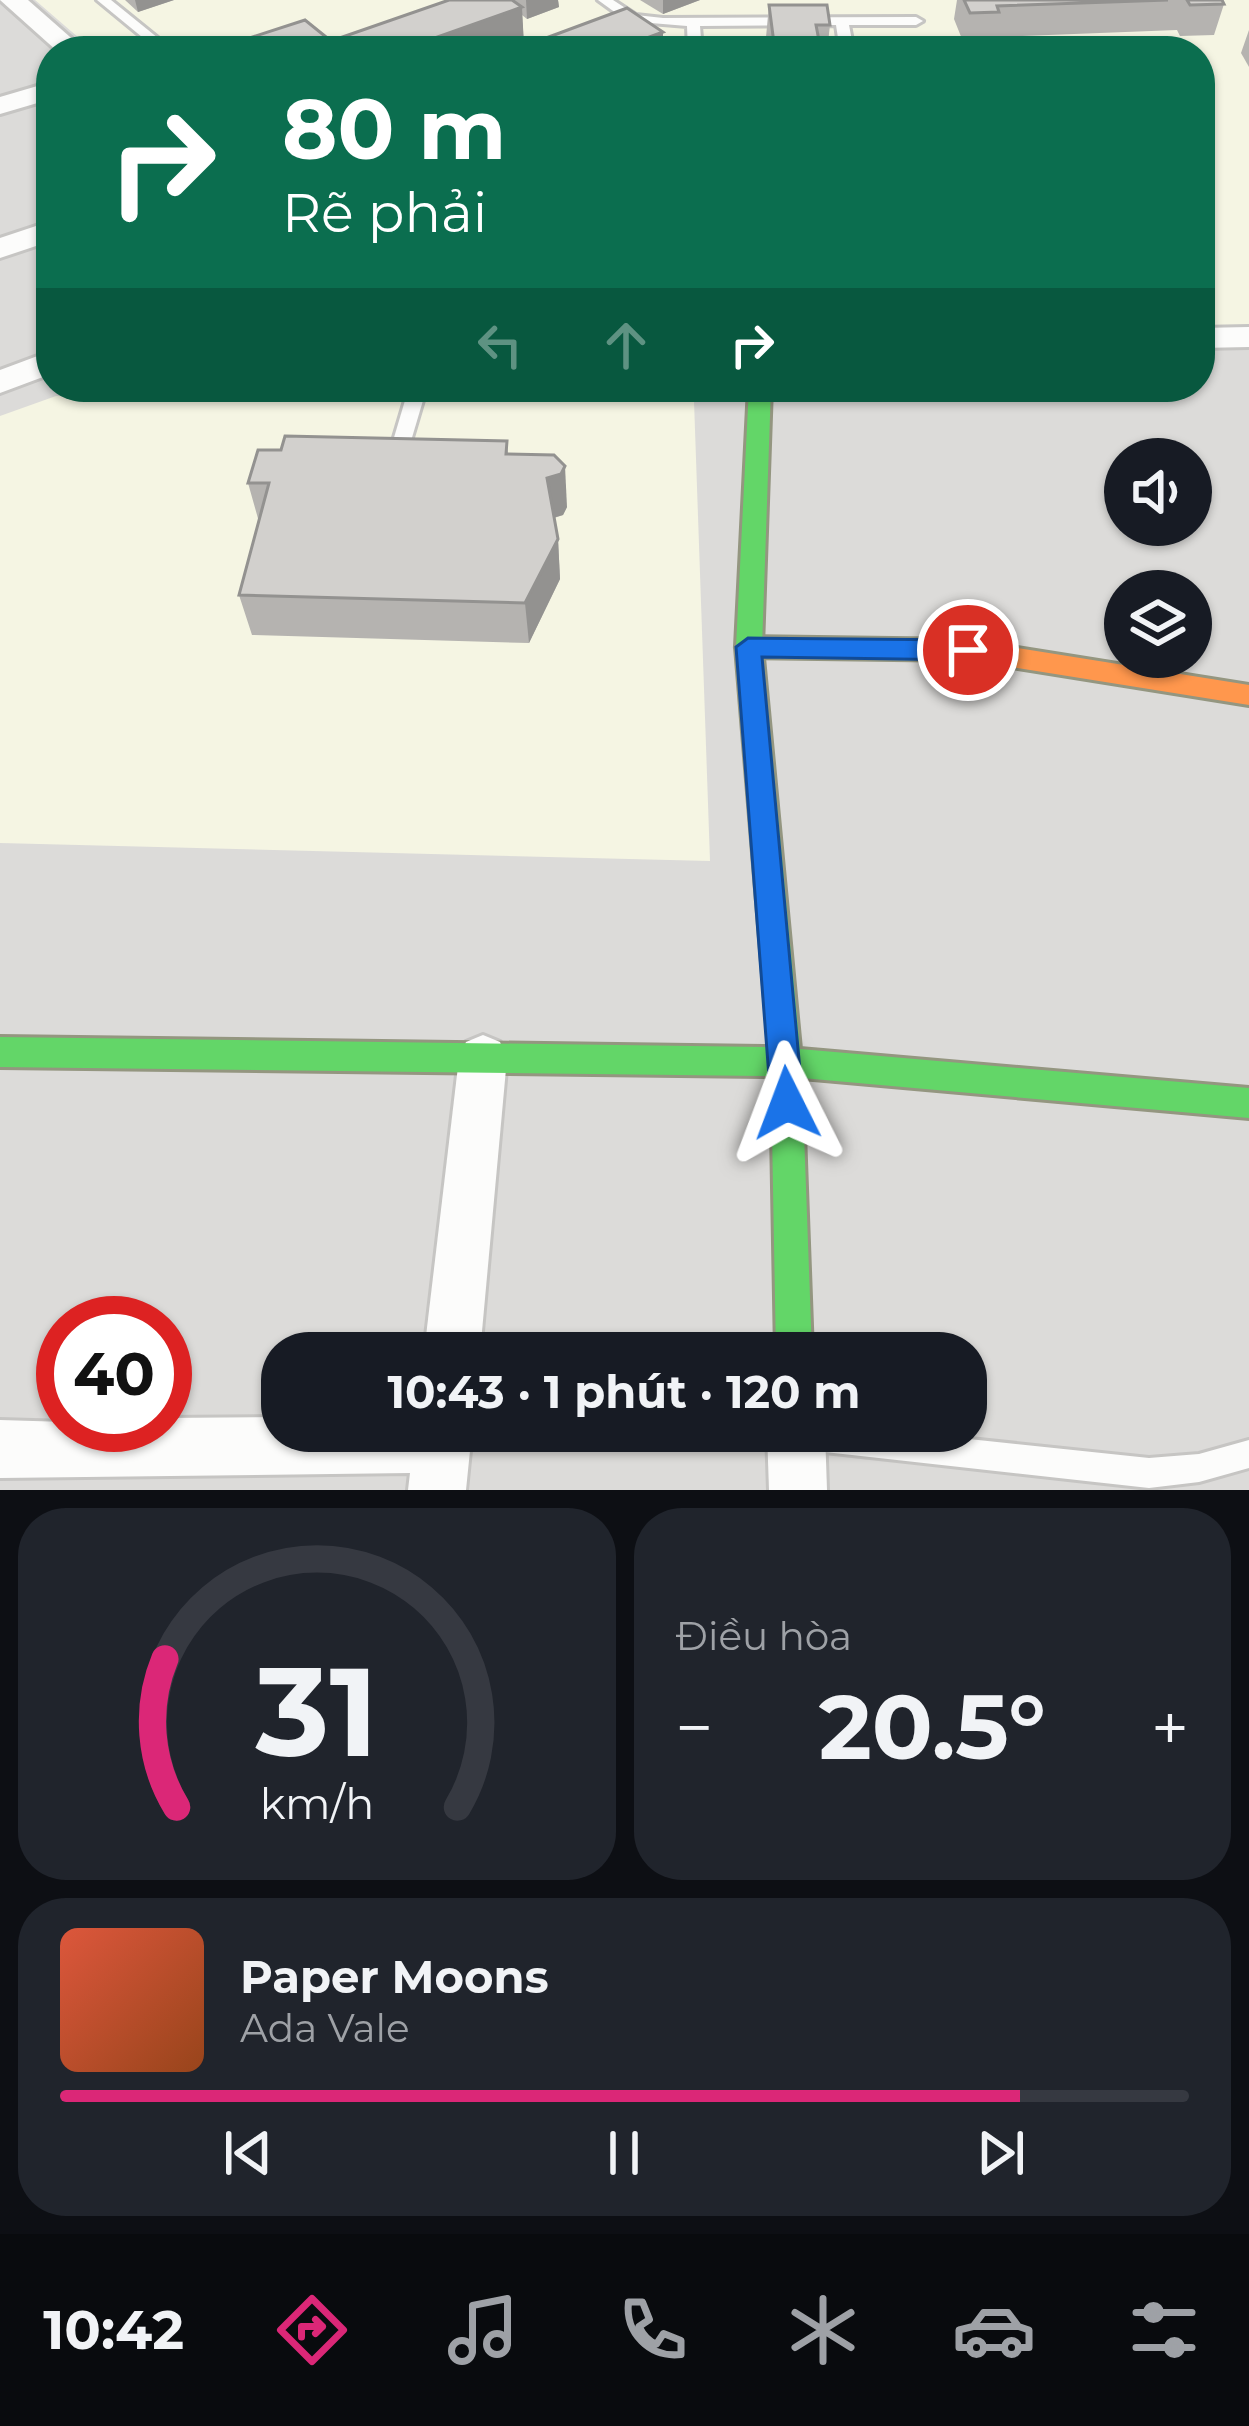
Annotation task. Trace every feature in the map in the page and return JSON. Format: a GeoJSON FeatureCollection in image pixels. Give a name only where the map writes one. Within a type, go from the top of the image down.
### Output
{"type":"FeatureCollection","features":[{"type":"Feature","properties":{"kind":"street"},"geometry":{"type":"LineString","coordinates":[[12,0],[55,36]]}},
{"type":"Feature","properties":{"kind":"street"},"geometry":{"type":"LineString","coordinates":[[0,106],[36,95]]}},
{"type":"Feature","properties":{"kind":"street"},"geometry":{"type":"LineString","coordinates":[[0,249],[36,236]]}},
{"type":"Feature","properties":{"kind":"street"},"geometry":{"type":"LineString","coordinates":[[1215,338],[1249,337]]}},
{"type":"Feature","properties":{"kind":"street"},"geometry":{"type":"LineString","coordinates":[[0,382],[36,368]]}},
{"type":"Feature","properties":{"kind":"street"},"geometry":{"type":"LineString","coordinates":[[759,402],[748,647],[786,1062],[793,1332]]}},
{"type":"Feature","properties":{"kind":"street"},"geometry":{"type":"LineString","coordinates":[[748,647],[968,650],[1249,695]]}},
{"type":"Feature","properties":{"kind":"street"},"geometry":{"type":"LineString","coordinates":[[0,1052],[786,1062],[1249,1103]]}},
{"type":"Feature","properties":{"kind":"street"},"geometry":{"type":"LineString","coordinates":[[454,1332],[483,1058]]}},
{"type":"Feature","properties":{"kind":"street"},"geometry":{"type":"LineString","coordinates":[[0,1449],[441,1455]]}},
{"type":"Feature","properties":{"kind":"lane"},"geometry":{"type":"LineString","coordinates":[[103,0],[148,36]]}},
{"type":"Feature","properties":{"kind":"lane"},"geometry":{"type":"LineString","coordinates":[[604,0],[632,18],[693,24],[916,21]]}},
{"type":"Feature","properties":{"kind":"lane"},"geometry":{"type":"LineString","coordinates":[[842,22],[844,36]]}},
{"type":"Feature","properties":{"kind":"lane"},"geometry":{"type":"LineString","coordinates":[[693,24],[694,36]]}},
{"type":"Feature","properties":{"kind":"lane"},"geometry":{"type":"LineString","coordinates":[[399,451],[414,402]]}},
{"type":"Feature","properties":{"kind":"lane"},"geometry":{"type":"LineString","coordinates":[[796,1452],[1150,1473],[1199,1468],[1249,1454]]}},
{"type":"Feature","properties":{"kind":"shaded area"},"geometry":{"type":"Polygon","coordinates":[[[0,0],[1249,0],[1249,1490],[0,1490],[0,0]]]}},
{"type":"Feature","properties":{"kind":"shaded area"},"geometry":{"type":"Polygon","coordinates":[[[35,0],[1249,0],[1249,330],[1215,331],[1215,36],[77,36],[35,0]]]}},
{"type":"Feature","properties":{"kind":"shaded area"},"geometry":{"type":"Polygon","coordinates":[[[39,402],[694,402],[710,861],[0,843],[0,416],[39,402]]]}},
{"type":"Feature","properties":{"kind":"building"},"geometry":{"type":"Polygon","coordinates":[[[449,0],[512,0],[522,7],[440,36],[345,36],[449,0]]]}},
{"type":"Feature","properties":{"kind":"building"},"geometry":{"type":"Polygon","coordinates":[[[964,0],[1168,0],[997,6],[999,12],[970,13],[964,0]]]}},
{"type":"Feature","properties":{"kind":"building"},"geometry":{"type":"Polygon","coordinates":[[[1187,0],[1222,0],[1224,4],[1190,5],[1187,0]]]}},
{"type":"Feature","properties":{"kind":"building"},"geometry":{"type":"Polygon","coordinates":[[[769,5],[827,5],[830,25],[816,25],[818,36],[773,36],[769,5]]]}},
{"type":"Feature","properties":{"kind":"building"},"geometry":{"type":"Polygon","coordinates":[[[627,8],[663,32],[652,36],[551,36],[627,8]]]}},
{"type":"Feature","properties":{"kind":"building"},"geometry":{"type":"Polygon","coordinates":[[[305,20],[325,36],[256,36],[305,20]]]}},
{"type":"Feature","properties":{"kind":"building"},"geometry":{"type":"Polygon","coordinates":[[[285,436],[507,441],[506,454],[554,455],[565,466],[561,474],[547,478],[558,539],[525,603],[239,595],[269,483],[248,483],[258,450],[281,450],[285,436]]]}},
{"type":"Feature","properties":{"kind":"traffic: fast"},"geometry":{"type":"LineString","coordinates":[[759,402],[749,647],[786,1062],[793,1332]]}},
{"type":"Feature","properties":{"kind":"traffic: fast"},"geometry":{"type":"LineString","coordinates":[[0,1052],[786,1062],[1249,1103]]}},
{"type":"Feature","properties":{"kind":"traffic: slow"},"geometry":{"type":"LineString","coordinates":[[749,647],[968,650],[1249,695]]}},
{"type":"Feature","properties":{"kind":"route"},"geometry":{"type":"LineString","coordinates":[[787,1103],[748,647],[968,650]]}}]}
